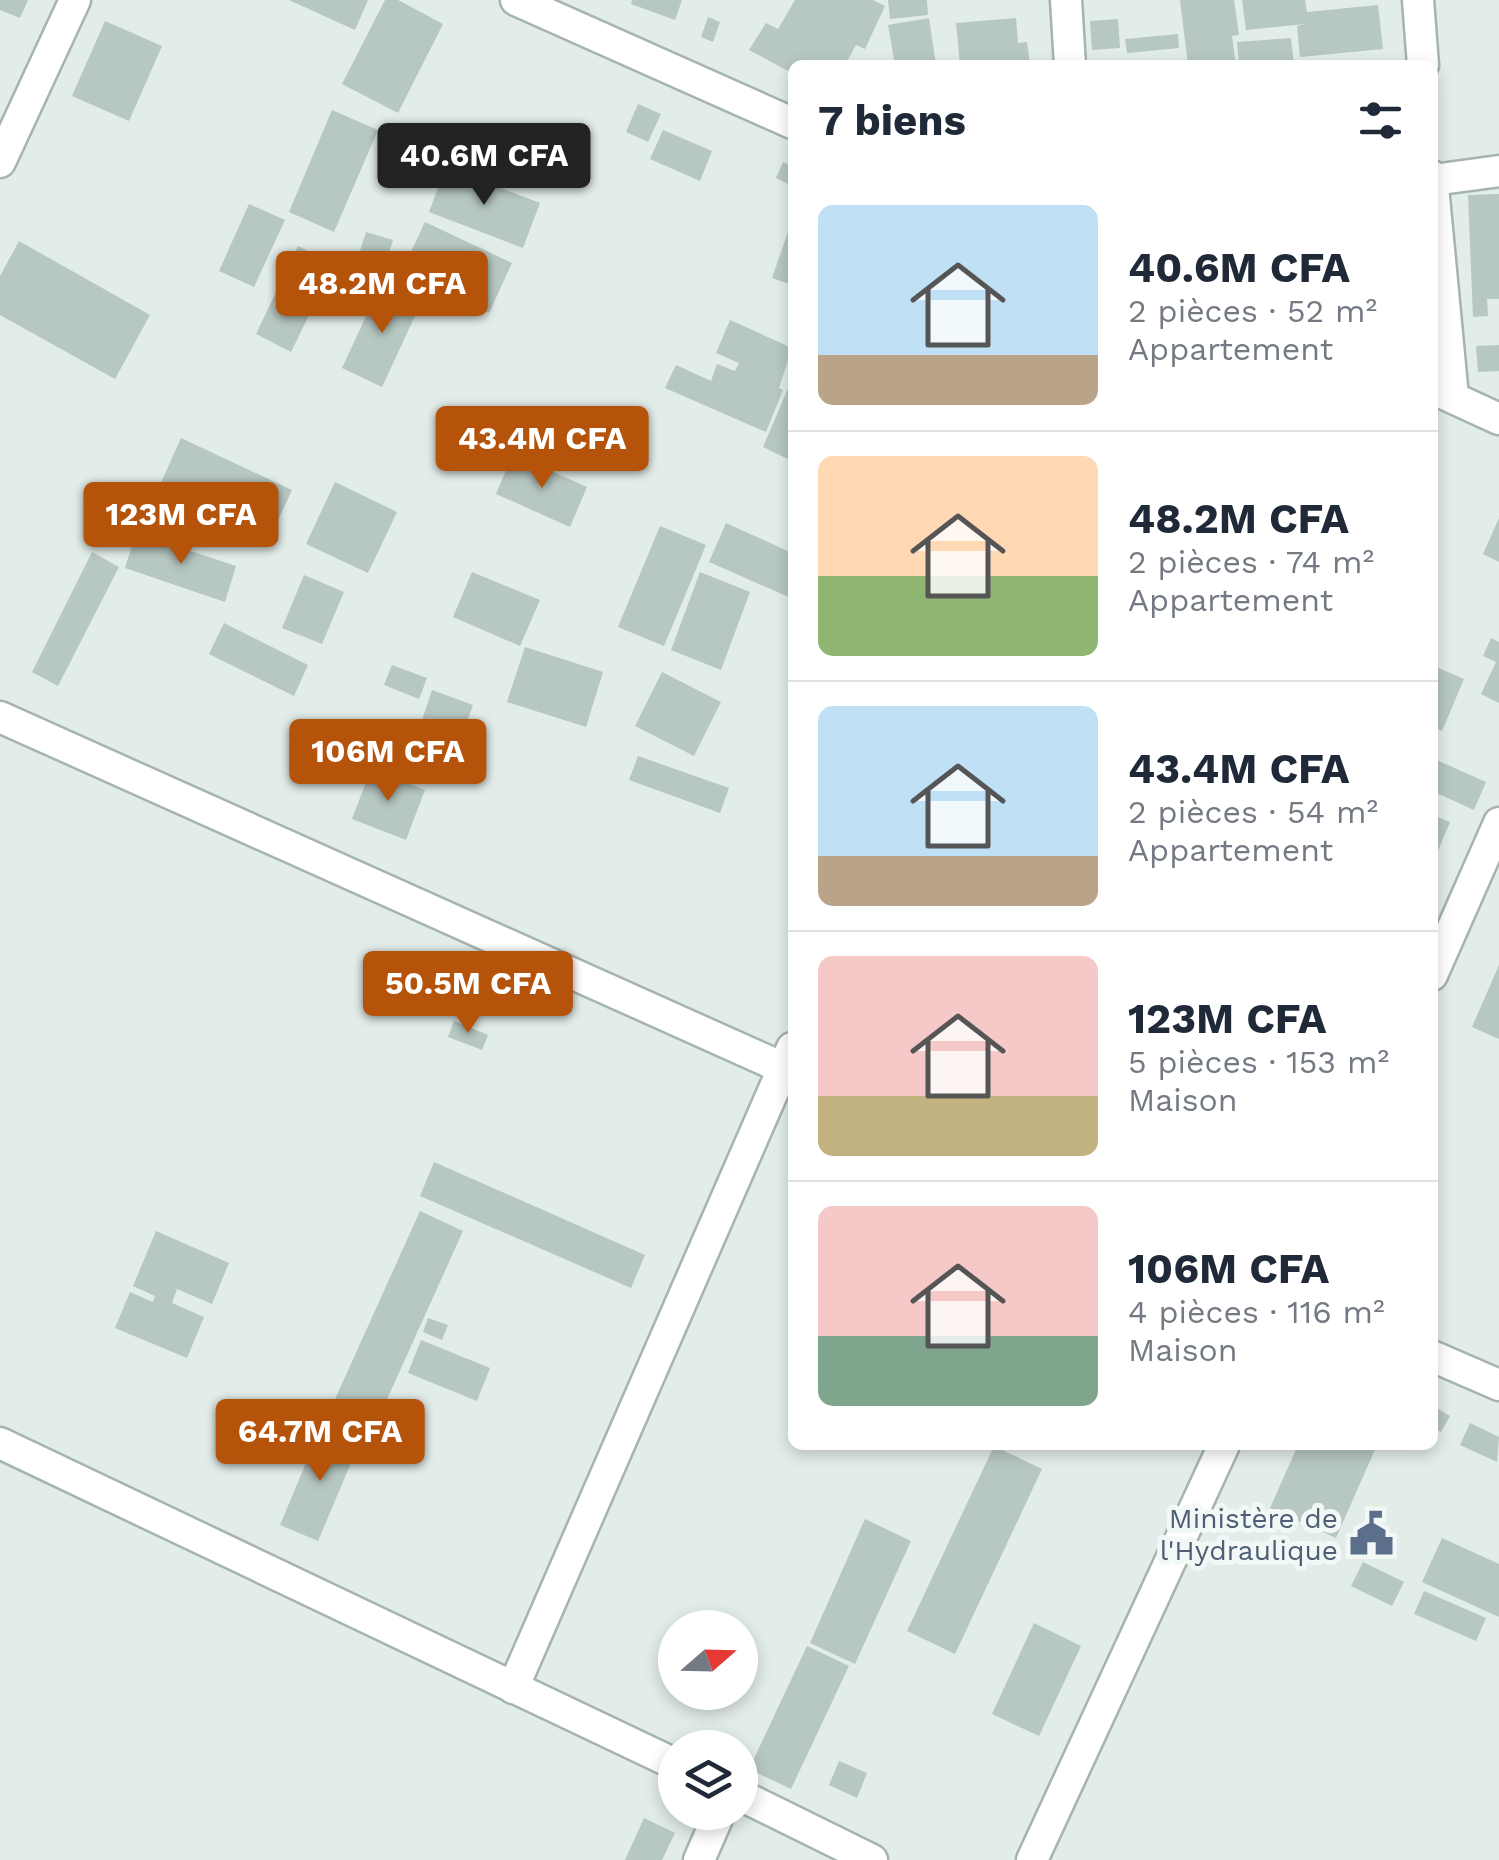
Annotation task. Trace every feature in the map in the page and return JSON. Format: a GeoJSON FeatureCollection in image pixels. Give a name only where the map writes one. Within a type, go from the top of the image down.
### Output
{"type":"FeatureCollection","features":[{"type":"Feature","properties":{"kind":"street"},"geometry":{"type":"LineString","coordinates":[[0,162],[75,0]]}},
{"type":"Feature","properties":{"kind":"street"},"geometry":{"type":"LineString","coordinates":[[516,0],[788,121]]}},
{"type":"Feature","properties":{"kind":"street"},"geometry":{"type":"LineString","coordinates":[[1066,0],[1070,60]]}},
{"type":"Feature","properties":{"kind":"street"},"geometry":{"type":"LineString","coordinates":[[1418,0],[1423,60]]}},
{"type":"Feature","properties":{"kind":"street"},"geometry":{"type":"LineString","coordinates":[[1438,177],[1499,171]]}},
{"type":"Feature","properties":{"kind":"street"},"geometry":{"type":"LineString","coordinates":[[1438,286],[1443,393],[1499,419]]}},
{"type":"Feature","properties":{"kind":"street"},"geometry":{"type":"LineString","coordinates":[[0,717],[788,1062]]}},
{"type":"Feature","properties":{"kind":"street"},"geometry":{"type":"LineString","coordinates":[[1438,961],[1499,823]]}},
{"type":"Feature","properties":{"kind":"street"},"geometry":{"type":"LineString","coordinates":[[512,1688],[788,1067]]}},
{"type":"Feature","properties":{"kind":"street"},"geometry":{"type":"LineString","coordinates":[[1438,1359],[1499,1385]]}},
{"type":"Feature","properties":{"kind":"street"},"geometry":{"type":"LineString","coordinates":[[0,1443],[658,1756]]}},
{"type":"Feature","properties":{"kind":"street"},"geometry":{"type":"LineString","coordinates":[[1032,1860],[1222,1450]]}},
{"type":"Feature","properties":{"kind":"street"},"geometry":{"type":"LineString","coordinates":[[758,1804],[872,1860]]}},
{"type":"Feature","properties":{"kind":"street"},"geometry":{"type":"LineString","coordinates":[[698,1860],[712,1830]]}},
{"type":"Feature","properties":{"kind":"building"},"geometry":{"type":"Polygon","coordinates":[[[0,0],[28,0],[20,18],[0,10],[0,0]]]}},
{"type":"Feature","properties":{"kind":"building"},"geometry":{"type":"Polygon","coordinates":[[[289,0],[368,0],[355,30],[289,0]]]}},
{"type":"Feature","properties":{"kind":"building"},"geometry":{"type":"Polygon","coordinates":[[[385,0],[398,0],[443,24],[398,113],[342,84],[385,0]]]}},
{"type":"Feature","properties":{"kind":"building"},"geometry":{"type":"Polygon","coordinates":[[[632,0],[682,0],[675,20],[631,4],[632,0]]]}},
{"type":"Feature","properties":{"kind":"building"},"geometry":{"type":"Polygon","coordinates":[[[795,0],[873,0],[885,6],[865,49],[856,45],[848,60],[788,60],[788,71],[749,50],[766,23],[778,29],[795,0]]]}},
{"type":"Feature","properties":{"kind":"building"},"geometry":{"type":"Polygon","coordinates":[[[888,0],[927,0],[928,15],[890,19],[888,0]]]}},
{"type":"Feature","properties":{"kind":"building"},"geometry":{"type":"Polygon","coordinates":[[[1180,0],[1234,0],[1239,35],[1232,36],[1235,60],[1187,60],[1180,0]]]}},
{"type":"Feature","properties":{"kind":"building"},"geometry":{"type":"Polygon","coordinates":[[[1242,0],[1305,0],[1307,12],[1378,5],[1383,49],[1300,57],[1297,26],[1305,24],[1246,30],[1242,0]]]}},
{"type":"Feature","properties":{"kind":"building"},"geometry":{"type":"Polygon","coordinates":[[[708,17],[720,22],[713,42],[701,37],[708,17]]]}},
{"type":"Feature","properties":{"kind":"building"},"geometry":{"type":"Polygon","coordinates":[[[929,18],[935,60],[894,60],[888,25],[929,18]]]}},
{"type":"Feature","properties":{"kind":"building"},"geometry":{"type":"Polygon","coordinates":[[[1016,18],[1018,43],[1027,42],[1029,60],[960,60],[956,23],[1016,18]]]}},
{"type":"Feature","properties":{"kind":"building"},"geometry":{"type":"Polygon","coordinates":[[[1118,19],[1120,48],[1092,50],[1090,21],[1118,19]]]}},
{"type":"Feature","properties":{"kind":"building"},"geometry":{"type":"Polygon","coordinates":[[[105,21],[162,46],[129,121],[72,96],[105,21]]]}},
{"type":"Feature","properties":{"kind":"building"},"geometry":{"type":"Polygon","coordinates":[[[1178,34],[1179,48],[1127,53],[1125,39],[1178,34]]]}},
{"type":"Feature","properties":{"kind":"building"},"geometry":{"type":"Polygon","coordinates":[[[1291,38],[1293,60],[1239,60],[1237,42],[1291,38]]]}},
{"type":"Feature","properties":{"kind":"building"},"geometry":{"type":"Polygon","coordinates":[[[638,104],[661,114],[648,142],[626,132],[638,104]]]}},
{"type":"Feature","properties":{"kind":"building"},"geometry":{"type":"Polygon","coordinates":[[[332,110],[378,130],[334,232],[289,212],[332,110]]]}},
{"type":"Feature","properties":{"kind":"building"},"geometry":{"type":"Polygon","coordinates":[[[663,130],[712,151],[700,181],[650,159],[663,130]]]}},
{"type":"Feature","properties":{"kind":"building"},"geometry":{"type":"Polygon","coordinates":[[[388,131],[441,156],[433,174],[379,149],[388,131]]]}},
{"type":"Feature","properties":{"kind":"building"},"geometry":{"type":"Polygon","coordinates":[[[783,162],[788,164],[788,184],[776,178],[783,162]]]}},
{"type":"Feature","properties":{"kind":"building"},"geometry":{"type":"Polygon","coordinates":[[[446,167],[540,203],[523,248],[429,212],[446,167]]]}},
{"type":"Feature","properties":{"kind":"building"},"geometry":{"type":"Polygon","coordinates":[[[1499,194],[1499,299],[1487,299],[1488,316],[1473,317],[1468,195],[1499,194]]]}},
{"type":"Feature","properties":{"kind":"building"},"geometry":{"type":"Polygon","coordinates":[[[249,204],[285,220],[254,287],[219,271],[249,204]]]}},
{"type":"Feature","properties":{"kind":"building"},"geometry":{"type":"Polygon","coordinates":[[[425,222],[512,263],[489,313],[402,271],[425,222]]]}},
{"type":"Feature","properties":{"kind":"building"},"geometry":{"type":"Polygon","coordinates":[[[366,232],[393,240],[387,259],[360,251],[366,232]]]}},
{"type":"Feature","properties":{"kind":"building"},"geometry":{"type":"Polygon","coordinates":[[[788,232],[788,284],[772,278],[788,232]]]}},
{"type":"Feature","properties":{"kind":"building"},"geometry":{"type":"Polygon","coordinates":[[[19,241],[150,315],[115,379],[0,315],[0,276],[19,241]]]}},
{"type":"Feature","properties":{"kind":"building"},"geometry":{"type":"Polygon","coordinates":[[[298,246],[334,264],[291,352],[256,334],[298,246]]]}},
{"type":"Feature","properties":{"kind":"building"},"geometry":{"type":"Polygon","coordinates":[[[381,284],[421,303],[382,387],[342,368],[381,284]]]}},
{"type":"Feature","properties":{"kind":"building"},"geometry":{"type":"Polygon","coordinates":[[[730,320],[788,346],[779,388],[783,390],[766,432],[665,388],[676,365],[711,381],[717,364],[735,371],[739,363],[716,353],[730,320]]]}},
{"type":"Feature","properties":{"kind":"building"},"geometry":{"type":"Polygon","coordinates":[[[1499,345],[1499,371],[1478,372],[1476,346],[1499,345]]]}},
{"type":"Feature","properties":{"kind":"building"},"geometry":{"type":"Polygon","coordinates":[[[788,388],[788,459],[763,447],[788,388]]]}},
{"type":"Feature","properties":{"kind":"building"},"geometry":{"type":"Polygon","coordinates":[[[181,438],[292,490],[266,546],[156,494],[181,438]]]}},
{"type":"Feature","properties":{"kind":"building"},"geometry":{"type":"Polygon","coordinates":[[[513,454],[587,487],[570,527],[496,494],[513,454]]]}},
{"type":"Feature","properties":{"kind":"building"},"geometry":{"type":"Polygon","coordinates":[[[335,482],[397,512],[368,573],[306,544],[335,482]]]}},
{"type":"Feature","properties":{"kind":"building"},"geometry":{"type":"Polygon","coordinates":[[[1499,518],[1499,562],[1483,554],[1499,518]]]}},
{"type":"Feature","properties":{"kind":"building"},"geometry":{"type":"Polygon","coordinates":[[[726,523],[788,551],[788,597],[709,562],[726,523]]]}},
{"type":"Feature","properties":{"kind":"building"},"geometry":{"type":"Polygon","coordinates":[[[660,526],[706,545],[664,646],[618,627],[660,526]]]}},
{"type":"Feature","properties":{"kind":"building"},"geometry":{"type":"Polygon","coordinates":[[[136,533],[236,566],[225,602],[125,568],[136,533]]]}},
{"type":"Feature","properties":{"kind":"building"},"geometry":{"type":"Polygon","coordinates":[[[92,552],[119,567],[58,686],[32,672],[92,552]]]}},
{"type":"Feature","properties":{"kind":"building"},"geometry":{"type":"Polygon","coordinates":[[[472,572],[540,600],[520,646],[453,617],[472,572]]]}},
{"type":"Feature","properties":{"kind":"building"},"geometry":{"type":"Polygon","coordinates":[[[700,572],[750,592],[721,670],[671,650],[700,572]]]}},
{"type":"Feature","properties":{"kind":"building"},"geometry":{"type":"Polygon","coordinates":[[[304,575],[344,592],[322,644],[282,628],[304,575]]]}},
{"type":"Feature","properties":{"kind":"building"},"geometry":{"type":"Polygon","coordinates":[[[224,623],[308,665],[294,696],[209,654],[224,623]]]}},
{"type":"Feature","properties":{"kind":"building"},"geometry":{"type":"Polygon","coordinates":[[[1491,638],[1499,642],[1499,703],[1481,694],[1496,662],[1483,656],[1491,638]]]}},
{"type":"Feature","properties":{"kind":"building"},"geometry":{"type":"Polygon","coordinates":[[[525,647],[603,672],[586,727],[507,702],[525,647]]]}},
{"type":"Feature","properties":{"kind":"building"},"geometry":{"type":"Polygon","coordinates":[[[392,665],[427,678],[419,699],[384,685],[392,665]]]}},
{"type":"Feature","properties":{"kind":"building"},"geometry":{"type":"Polygon","coordinates":[[[1438,668],[1464,679],[1442,731],[1438,729],[1438,668]]]}},
{"type":"Feature","properties":{"kind":"building"},"geometry":{"type":"Polygon","coordinates":[[[662,672],[721,702],[694,756],[635,726],[662,672]]]}},
{"type":"Feature","properties":{"kind":"building"},"geometry":{"type":"Polygon","coordinates":[[[432,690],[473,705],[447,779],[407,765],[432,690]]]}},
{"type":"Feature","properties":{"kind":"building"},"geometry":{"type":"Polygon","coordinates":[[[360,732],[394,738],[390,756],[356,749],[360,732]]]}},
{"type":"Feature","properties":{"kind":"building"},"geometry":{"type":"Polygon","coordinates":[[[638,756],[729,788],[720,813],[629,780],[638,756]]]}},
{"type":"Feature","properties":{"kind":"building"},"geometry":{"type":"Polygon","coordinates":[[[1438,761],[1486,782],[1474,810],[1438,794],[1438,761]]]}},
{"type":"Feature","properties":{"kind":"building"},"geometry":{"type":"Polygon","coordinates":[[[371,769],[425,790],[406,840],[352,819],[371,769]]]}},
{"type":"Feature","properties":{"kind":"building"},"geometry":{"type":"Polygon","coordinates":[[[1438,817],[1450,822],[1438,851],[1438,817]]]}},
{"type":"Feature","properties":{"kind":"building"},"geometry":{"type":"Polygon","coordinates":[[[1499,965],[1499,1039],[1472,1027],[1499,965]]]}},
{"type":"Feature","properties":{"kind":"building"},"geometry":{"type":"Polygon","coordinates":[[[454,1021],[488,1035],[482,1050],[448,1037],[454,1021]]]}},
{"type":"Feature","properties":{"kind":"building"},"geometry":{"type":"Polygon","coordinates":[[[434,1162],[645,1255],[631,1288],[420,1196],[434,1162]]]}},
{"type":"Feature","properties":{"kind":"building"},"geometry":{"type":"Polygon","coordinates":[[[420,1211],[463,1231],[370,1437],[327,1417],[420,1211]]]}},
{"type":"Feature","properties":{"kind":"building"},"geometry":{"type":"Polygon","coordinates":[[[156,1231],[229,1263],[212,1304],[177,1289],[172,1303],[204,1317],[187,1358],[115,1328],[130,1292],[153,1302],[155,1296],[133,1286],[156,1231]]]}},
{"type":"Feature","properties":{"kind":"building"},"geometry":{"type":"Polygon","coordinates":[[[428,1318],[448,1325],[442,1340],[423,1332],[428,1318]]]}},
{"type":"Feature","properties":{"kind":"building"},"geometry":{"type":"Polygon","coordinates":[[[421,1340],[490,1368],[477,1401],[408,1373],[421,1340]]]}},
{"type":"Feature","properties":{"kind":"building"},"geometry":{"type":"Polygon","coordinates":[[[1438,1409],[1450,1416],[1441,1432],[1438,1430],[1438,1409]]]}},
{"type":"Feature","properties":{"kind":"building"},"geometry":{"type":"Polygon","coordinates":[[[1470,1423],[1499,1437],[1497,1462],[1460,1445],[1470,1423]]]}},
{"type":"Feature","properties":{"kind":"building"},"geometry":{"type":"Polygon","coordinates":[[[321,1427],[359,1444],[318,1541],[280,1525],[321,1427]]]}},
{"type":"Feature","properties":{"kind":"building"},"geometry":{"type":"Polygon","coordinates":[[[992,1450],[1002,1450],[1042,1469],[955,1654],[907,1631],[992,1450]]]}},
{"type":"Feature","properties":{"kind":"building"},"geometry":{"type":"Polygon","coordinates":[[[1296,1450],[1375,1450],[1336,1538],[1270,1508],[1296,1450]]]}},
{"type":"Feature","properties":{"kind":"building"},"geometry":{"type":"Polygon","coordinates":[[[865,1519],[911,1541],[855,1664],[810,1643],[865,1519]]]}},
{"type":"Feature","properties":{"kind":"building"},"geometry":{"type":"Polygon","coordinates":[[[1442,1538],[1499,1564],[1499,1617],[1422,1582],[1442,1538]]]}},
{"type":"Feature","properties":{"kind":"building"},"geometry":{"type":"Polygon","coordinates":[[[1363,1562],[1404,1582],[1392,1606],[1351,1586],[1363,1562]]]}},
{"type":"Feature","properties":{"kind":"building"},"geometry":{"type":"Polygon","coordinates":[[[1424,1591],[1486,1618],[1476,1641],[1414,1614],[1424,1591]]]}},
{"type":"Feature","properties":{"kind":"building"},"geometry":{"type":"Polygon","coordinates":[[[1034,1623],[1081,1646],[1039,1736],[992,1714],[1034,1623]]]}},
{"type":"Feature","properties":{"kind":"building"},"geometry":{"type":"Polygon","coordinates":[[[807,1646],[849,1666],[791,1789],[758,1773],[758,1750],[807,1646]]]}},
{"type":"Feature","properties":{"kind":"building"},"geometry":{"type":"Polygon","coordinates":[[[839,1761],[867,1773],[857,1798],[829,1785],[839,1761]]]}},
{"type":"Feature","properties":{"kind":"building"},"geometry":{"type":"Polygon","coordinates":[[[644,1818],[658,1825],[658,1830],[675,1833],[662,1860],[625,1860],[644,1818]]]}},
{"type":"Feature","properties":{"kind":"place","name":"Ministère de l'Hydraulique"},"geometry":{"type":"Point","coordinates":[1371,1534]}}]}
